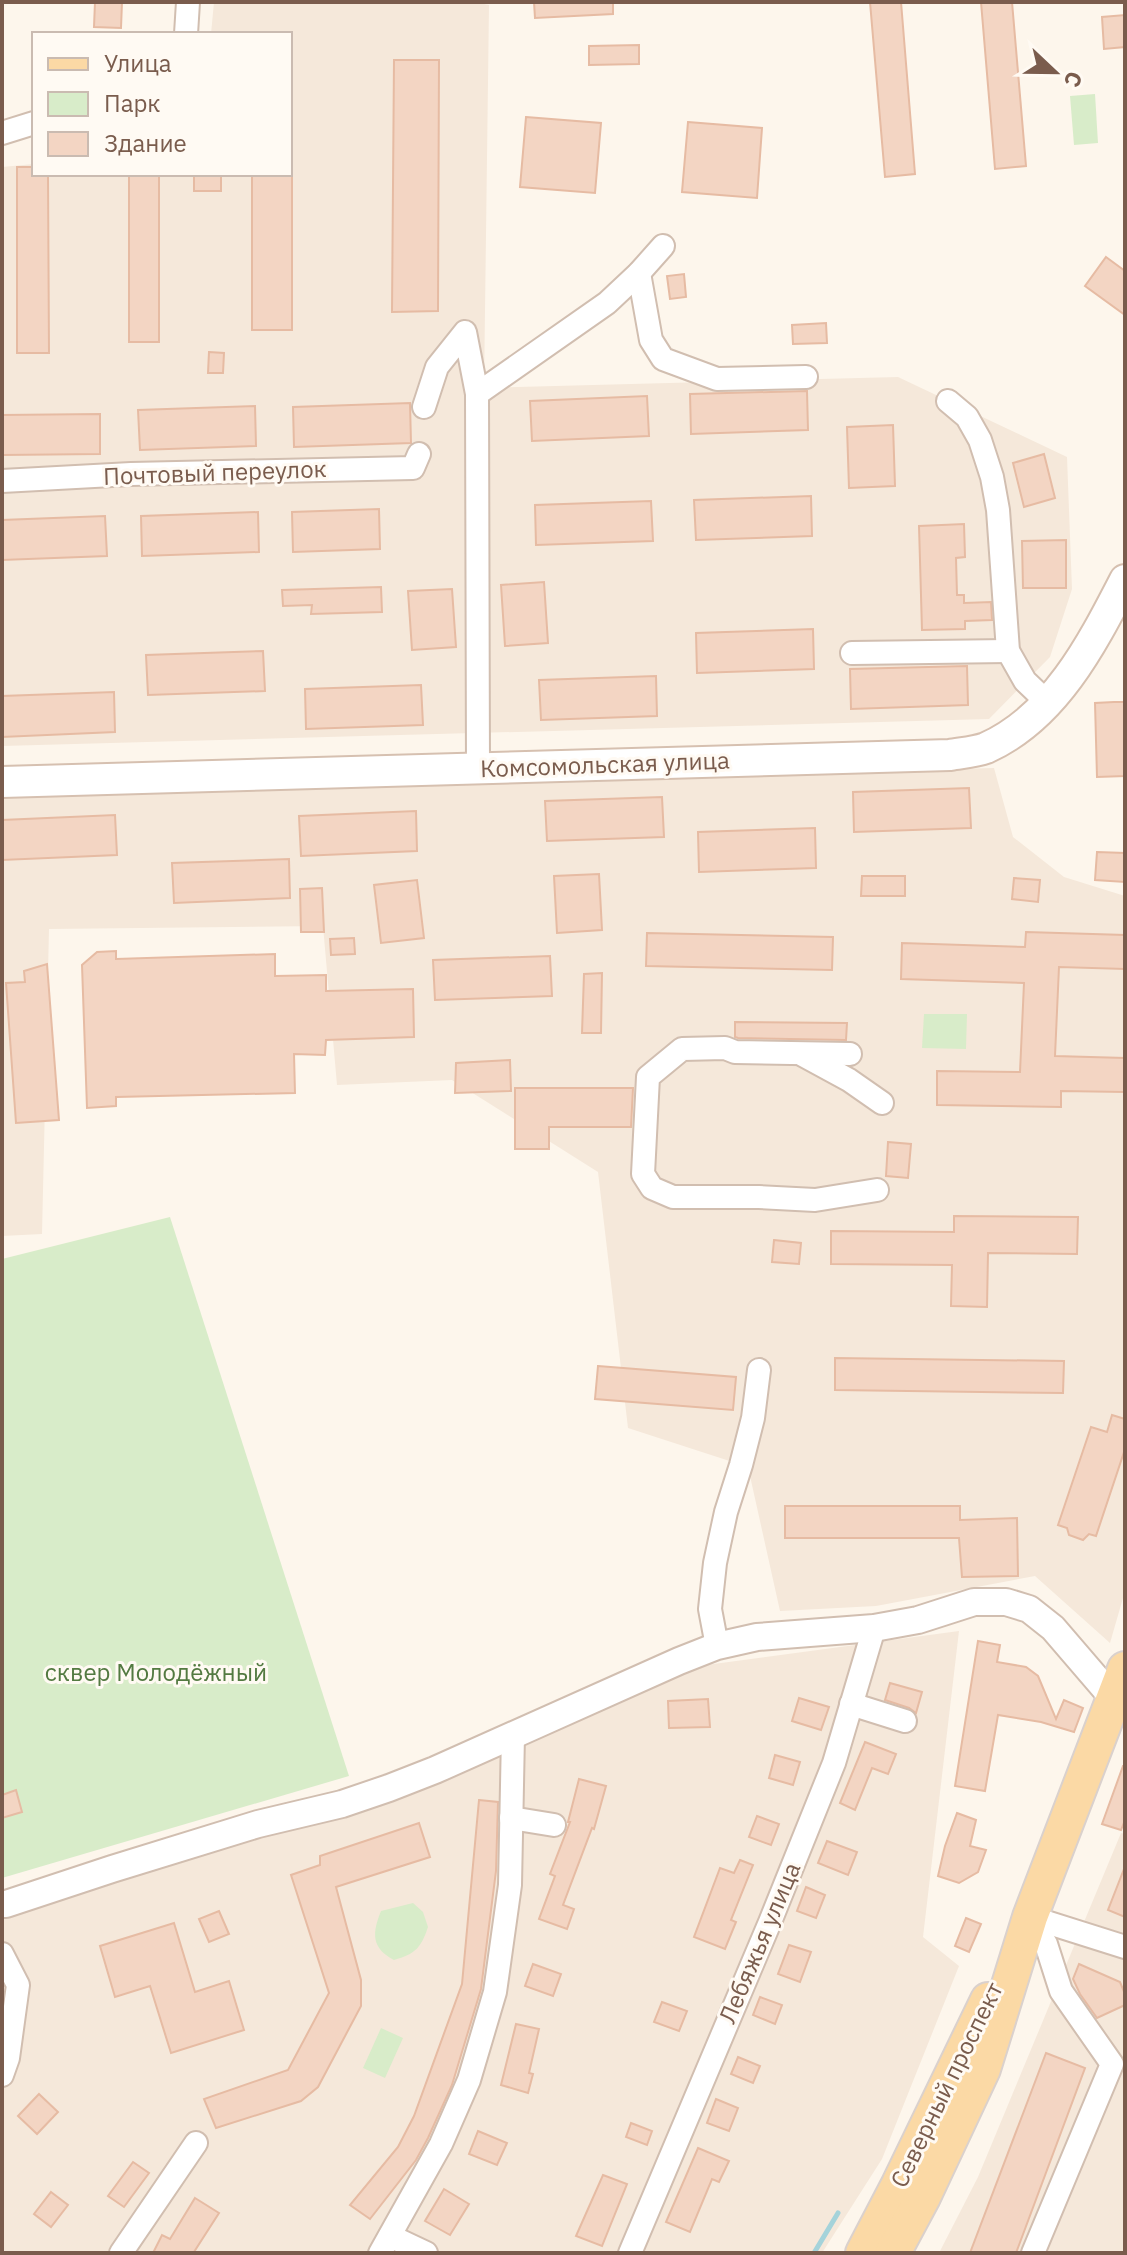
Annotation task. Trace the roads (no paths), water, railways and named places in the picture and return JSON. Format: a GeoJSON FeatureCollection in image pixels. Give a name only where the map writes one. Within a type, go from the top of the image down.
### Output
{"type":"FeatureCollection","features":[{"type":"Feature","properties":{"kind":"main road","name":"Комсомольская улица"},"geometry":{"type":"LineString","coordinates":[[2,782],[950,755],[983,749],[1013,732],[1047,702],[1079,665],[1125,580]]}},
{"type":"Feature","properties":{"kind":"main road","name":"Северный проспект"},"geometry":{"type":"LineString","coordinates":[[893,2253],[983,2069],[1030,1917],[1119,1684]]}},
{"type":"Feature","properties":{"kind":"main road","name":"Северный проспект"},"geometry":{"type":"LineString","coordinates":[[863,2253],[1030,1917]]}},
{"type":"Feature","properties":{"kind":"street"},"geometry":{"type":"LineString","coordinates":[[186,32],[188,2]]}},
{"type":"Feature","properties":{"kind":"street"},"geometry":{"type":"LineString","coordinates":[[2,133],[32,124]]}},
{"type":"Feature","properties":{"kind":"street"},"geometry":{"type":"LineString","coordinates":[[477,394],[607,303],[663,246]]}},
{"type":"Feature","properties":{"kind":"street"},"geometry":{"type":"LineString","coordinates":[[639,273],[651,340],[663,359],[717,379],[806,377]]}},
{"type":"Feature","properties":{"kind":"street"},"geometry":{"type":"LineString","coordinates":[[424,407],[437,367],[465,332],[477,394],[478,768]]}},
{"type":"Feature","properties":{"kind":"street"},"geometry":{"type":"LineString","coordinates":[[948,401],[967,417],[980,440],[992,477],[998,510],[1008,651],[1025,681],[1047,702]]}},
{"type":"Feature","properties":{"kind":"street","name":"Почтовый переулок"},"geometry":{"type":"LineString","coordinates":[[2,481],[131,474],[413,468],[419,454]]}},
{"type":"Feature","properties":{"kind":"street"},"geometry":{"type":"LineString","coordinates":[[852,653],[1008,651]]}},
{"type":"Feature","properties":{"kind":"street"},"geometry":{"type":"LineString","coordinates":[[850,1054],[682,1049],[648,1077],[643,1174],[652,1188],[673,1197],[815,1200],[877,1190]]}},
{"type":"Feature","properties":{"kind":"street"},"geometry":{"type":"LineString","coordinates":[[798,1053],[849,1080],[882,1103]]}},
{"type":"Feature","properties":{"kind":"street"},"geometry":{"type":"LineString","coordinates":[[717,1646],[710,1609],[715,1563],[753,1418],[759,1370]]}},
{"type":"Feature","properties":{"kind":"street"},"geometry":{"type":"LineString","coordinates":[[2,1904],[258,1824],[342,1804],[435,1770],[679,1661],[717,1646],[757,1637],[874,1628],[918,1620],[974,1602],[1006,1602],[1029,1609],[1119,1684]]}},
{"type":"Feature","properties":{"kind":"street","name":"Лебяжья улица"},"geometry":{"type":"LineString","coordinates":[[630,2253],[834,1763],[874,1628]]}},
{"type":"Feature","properties":{"kind":"street"},"geometry":{"type":"LineString","coordinates":[[851,1704],[905,1721]]}},
{"type":"Feature","properties":{"kind":"street"},"geometry":{"type":"LineString","coordinates":[[426,2253],[385,2245],[441,2144],[463,2093],[495,1992],[510,1885],[513,1735]]}},
{"type":"Feature","properties":{"kind":"street"},"geometry":{"type":"LineString","coordinates":[[511,1818],[554,1825]]}},
{"type":"Feature","properties":{"kind":"street"},"geometry":{"type":"LineString","coordinates":[[1030,1917],[1125,1947]]}},
{"type":"Feature","properties":{"kind":"street"},"geometry":{"type":"LineString","coordinates":[[1030,1917],[1046,1944],[1061,1991],[1112,2064],[1033,2253]]}},
{"type":"Feature","properties":{"kind":"street"},"geometry":{"type":"LineString","coordinates":[[2,1954],[18,1985],[8,2058],[2,2075]]}},
{"type":"Feature","properties":{"kind":"street"},"geometry":{"type":"LineString","coordinates":[[121,2253],[196,2143]]}},
{"type":"Feature","properties":{"kind":"waterway"},"geometry":{"type":"LineString","coordinates":[[814,2253],[838,2213]]}},
{"type":"Feature","properties":{"kind":"park label","name":"сквер Молодёжный"},"geometry":{"type":"Point","coordinates":[156,1673]}}]}
